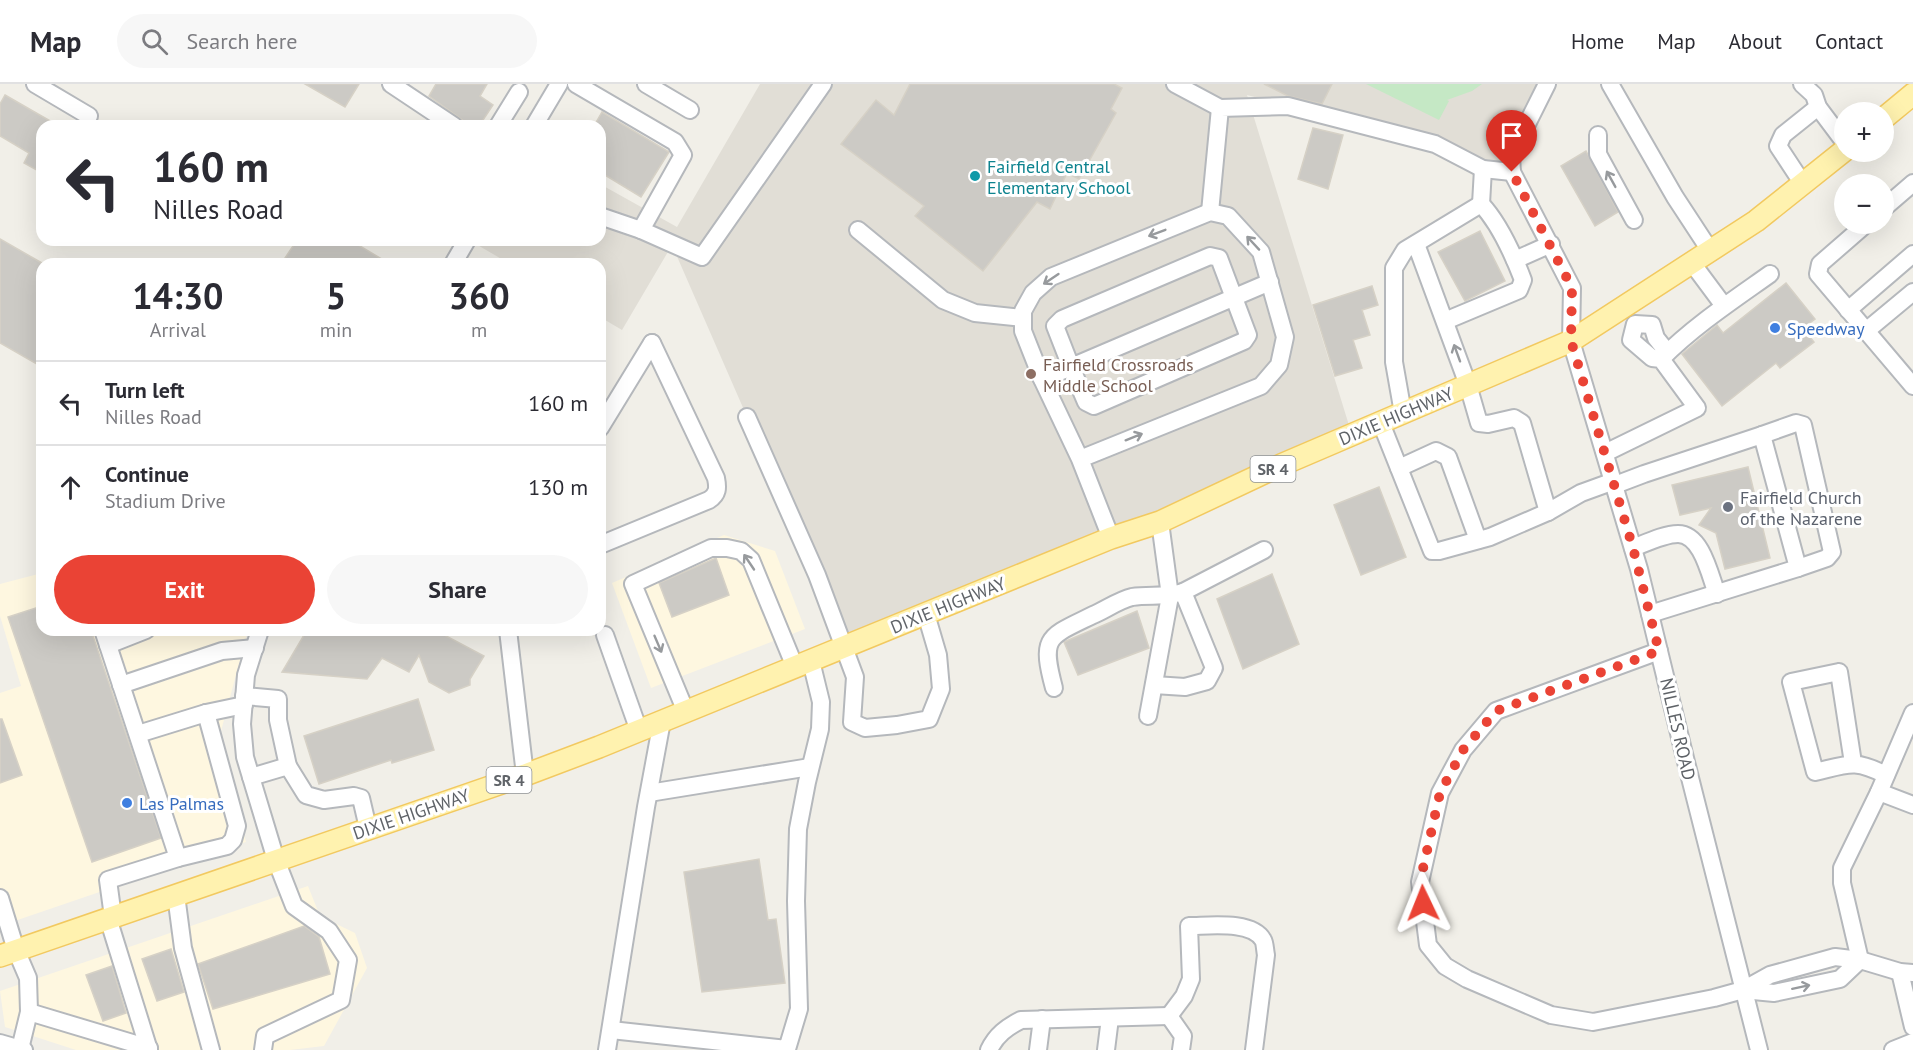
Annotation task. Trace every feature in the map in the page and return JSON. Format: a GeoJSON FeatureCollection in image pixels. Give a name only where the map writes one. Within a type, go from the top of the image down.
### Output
{"type":"FeatureCollection","features":[{"type":"Feature","properties":{"kind":"main road"},"geometry":{"type":"LineString","coordinates":[[1894,110],[1913,94]]}},
{"type":"Feature","properties":{"kind":"main road","name":"DIXIE HIGHWAY"},"geometry":{"type":"LineString","coordinates":[[8,953],[525,775],[687,712],[1111,538],[1160,522],[1281,465],[1630,315],[1692,263],[1755,221],[1834,159]]}},
{"type":"Feature","properties":{"kind":"street"},"geometry":{"type":"LineString","coordinates":[[36,84],[89,116]]}},
{"type":"Feature","properties":{"kind":"street"},"geometry":{"type":"LineString","coordinates":[[391,84],[445,120]]}},
{"type":"Feature","properties":{"kind":"street"},"geometry":{"type":"LineString","coordinates":[[538,120],[559,84]]}},
{"type":"Feature","properties":{"kind":"street"},"geometry":{"type":"LineString","coordinates":[[576,84],[675,142],[683,155],[641,230]]}},
{"type":"Feature","properties":{"kind":"street"},"geometry":{"type":"LineString","coordinates":[[646,84],[690,110]]}},
{"type":"Feature","properties":{"kind":"street"},"geometry":{"type":"LineString","coordinates":[[606,218],[641,230],[702,257],[823,84]]}},
{"type":"Feature","properties":{"kind":"street"},"geometry":{"type":"LineString","coordinates":[[1175,84],[1220,108],[1288,106],[1435,144],[1483,169],[1512,172],[1511,156],[1547,84]]}},
{"type":"Feature","properties":{"kind":"street"},"geometry":{"type":"LineString","coordinates":[[1610,84],[1675,197],[1711,252]]}},
{"type":"Feature","properties":{"kind":"street"},"geometry":{"type":"LineString","coordinates":[[1802,84],[1814,95],[1818,107],[1834,128]]}},
{"type":"Feature","properties":{"kind":"street"},"geometry":{"type":"LineString","coordinates":[[502,120],[519,92]]}},
{"type":"Feature","properties":{"kind":"street"},"geometry":{"type":"LineString","coordinates":[[1803,184],[1778,146],[1782,135],[1818,107]]}},
{"type":"Feature","properties":{"kind":"street"},"geometry":{"type":"LineString","coordinates":[[1210,212],[1220,108]]}},
{"type":"Feature","properties":{"kind":"street"},"geometry":{"type":"LineString","coordinates":[[1598,135],[1598,154],[1634,220]]}},
{"type":"Feature","properties":{"kind":"street"},"geometry":{"type":"LineString","coordinates":[[1445,321],[1519,290],[1523,280],[1515,260],[1488,211],[1481,204],[1483,169]]}},
{"type":"Feature","properties":{"kind":"street","name":"NILLES ROAD"},"geometry":{"type":"LineString","coordinates":[[1512,172],[1572,288],[1571,341],[1633,548],[1759,1050]]}},
{"type":"Feature","properties":{"kind":"street"},"geometry":{"type":"LineString","coordinates":[[1894,199],[1913,183]]}},
{"type":"Feature","properties":{"kind":"street"},"geometry":{"type":"LineString","coordinates":[[1403,413],[1394,362],[1394,268],[1405,250],[1481,204]]}},
{"type":"Feature","properties":{"kind":"street"},"geometry":{"type":"LineString","coordinates":[[1080,459],[1261,386],[1279,365],[1285,337],[1261,252],[1228,216],[1210,212],[1051,277],[1033,293],[1023,311],[1023,331],[1042,379],[1080,459],[1111,538]]}},
{"type":"Feature","properties":{"kind":"street"},"geometry":{"type":"LineString","coordinates":[[858,230],[943,300],[975,313],[1023,318]]}},
{"type":"Feature","properties":{"kind":"street"},"geometry":{"type":"LineString","coordinates":[[1854,234],[1820,264],[1818,274],[1913,386]]}},
{"type":"Feature","properties":{"kind":"street"},"geometry":{"type":"LineString","coordinates":[[1416,244],[1468,385],[1479,423],[1488,424],[1514,418],[1522,423],[1548,512]]}},
{"type":"Feature","properties":{"kind":"street"},"geometry":{"type":"LineString","coordinates":[[1515,260],[1551,244]]}},
{"type":"Feature","properties":{"kind":"street"},"geometry":{"type":"LineString","coordinates":[[1848,310],[1913,254]]}},
{"type":"Feature","properties":{"kind":"street"},"geometry":{"type":"LineString","coordinates":[[1210,256],[1219,258],[1248,335],[1244,341],[1094,406],[1086,402],[1071,367],[1055,326],[1062,319],[1210,256]]}},
{"type":"Feature","properties":{"kind":"street"},"geometry":{"type":"LineString","coordinates":[[1692,263],[1724,306]]}},
{"type":"Feature","properties":{"kind":"street"},"geometry":{"type":"LineString","coordinates":[[1661,359],[1724,306],[1770,274]]}},
{"type":"Feature","properties":{"kind":"street"},"geometry":{"type":"LineString","coordinates":[[1042,379],[1270,282]]}},
{"type":"Feature","properties":{"kind":"street"},"geometry":{"type":"LineString","coordinates":[[1866,331],[1913,292]]}},
{"type":"Feature","properties":{"kind":"street"},"geometry":{"type":"LineString","coordinates":[[1630,315],[1652,325],[1656,338],[1664,348],[1661,359]]}},
{"type":"Feature","properties":{"kind":"street"},"geometry":{"type":"LineString","coordinates":[[606,418],[652,343],[718,486],[714,497],[709,500],[606,543]]}},
{"type":"Feature","properties":{"kind":"street"},"geometry":{"type":"LineString","coordinates":[[1605,453],[1697,408],[1661,359]]}},
{"type":"Feature","properties":{"kind":"street"},"geometry":{"type":"LineString","coordinates":[[747,417],[817,575],[855,677],[852,722],[865,729],[929,719],[940,689],[938,655],[926,614]]}},
{"type":"Feature","properties":{"kind":"street"},"geometry":{"type":"LineString","coordinates":[[1381,423],[1432,551],[1478,540],[1548,512],[1581,493],[1796,423],[1803,425],[1832,552],[1827,558],[1798,568],[1650,614]]}},
{"type":"Feature","properties":{"kind":"street"},"geometry":{"type":"LineString","coordinates":[[1762,435],[1798,568]]}},
{"type":"Feature","properties":{"kind":"street"},"geometry":{"type":"LineString","coordinates":[[1399,468],[1436,451],[1448,457],[1478,540]]}},
{"type":"Feature","properties":{"kind":"street"},"geometry":{"type":"LineString","coordinates":[[1154,685],[1185,687],[1207,681],[1214,668],[1177,594],[1160,522]]}},
{"type":"Feature","properties":{"kind":"street"},"geometry":{"type":"LineString","coordinates":[[1633,548],[1676,534],[1688,535],[1696,542],[1717,594]]}},
{"type":"Feature","properties":{"kind":"street"},"geometry":{"type":"LineString","coordinates":[[611,1030],[787,1048],[799,1009],[796,901],[798,829],[820,729],[821,702],[803,664],[773,615],[751,560],[741,551],[711,548],[633,584],[687,712]]}},
{"type":"Feature","properties":{"kind":"street"},"geometry":{"type":"LineString","coordinates":[[1054,688],[1047,661],[1048,648],[1056,633],[1131,597],[1177,594],[1264,550]]}},
{"type":"Feature","properties":{"kind":"street"},"geometry":{"type":"LineString","coordinates":[[1148,716],[1177,594]]}},
{"type":"Feature","properties":{"kind":"street"},"geometry":{"type":"LineString","coordinates":[[258,636],[246,675],[243,735],[245,757],[276,860],[294,906],[329,931],[348,960],[341,1000],[265,1036],[263,1050]]}},
{"type":"Feature","properties":{"kind":"street"},"geometry":{"type":"LineString","coordinates":[[509,636],[525,775]]}},
{"type":"Feature","properties":{"kind":"street"},"geometry":{"type":"LineString","coordinates":[[605,636],[639,731]]}},
{"type":"Feature","properties":{"kind":"street"},"geometry":{"type":"LineString","coordinates":[[105,637],[178,858]]}},
{"type":"Feature","properties":{"kind":"street"},"geometry":{"type":"LineString","coordinates":[[122,685],[222,651],[255,648]]}},
{"type":"Feature","properties":{"kind":"street"},"geometry":{"type":"LineString","coordinates":[[1659,651],[1496,711],[1463,750],[1440,793],[1420,882],[1428,945],[1445,966],[1467,980],[1551,1015],[1593,1022],[1743,990],[1774,993],[1840,979],[1860,960]]}},
{"type":"Feature","properties":{"kind":"street"},"geometry":{"type":"LineString","coordinates":[[1853,763],[1839,672],[1791,682],[1815,772],[1853,763],[1871,767],[1886,776]]}},
{"type":"Feature","properties":{"kind":"street"},"geometry":{"type":"LineString","coordinates":[[138,734],[244,700],[278,699],[278,720],[288,766],[306,795],[324,800],[354,796],[361,798],[368,828]]}},
{"type":"Feature","properties":{"kind":"street"},"geometry":{"type":"LineString","coordinates":[[149,1049],[111,917],[108,880],[178,858],[227,846],[233,840],[237,826],[206,713]]}},
{"type":"Feature","properties":{"kind":"street"},"geometry":{"type":"LineString","coordinates":[[1860,960],[1842,884],[1842,868],[1879,792],[1913,713]]}},
{"type":"Feature","properties":{"kind":"street"},"geometry":{"type":"LineString","coordinates":[[607,1050],[662,722]]}},
{"type":"Feature","properties":{"kind":"street"},"geometry":{"type":"LineString","coordinates":[[251,777],[288,766]]}},
{"type":"Feature","properties":{"kind":"street"},"geometry":{"type":"LineString","coordinates":[[649,793],[810,767]]}},
{"type":"Feature","properties":{"kind":"street"},"geometry":{"type":"LineString","coordinates":[[1879,792],[1913,805]]}},
{"type":"Feature","properties":{"kind":"street"},"geometry":{"type":"LineString","coordinates":[[176,895],[183,948],[211,1050]]}},
{"type":"Feature","properties":{"kind":"street"},"geometry":{"type":"LineString","coordinates":[[0,898],[8,953],[28,978],[29,1012],[22,1049],[0,1043]]}},
{"type":"Feature","properties":{"kind":"street"},"geometry":{"type":"LineString","coordinates":[[1169,1016],[1184,996],[1191,979],[1189,926],[1240,926],[1253,930],[1263,940],[1266,955],[1254,1050]]}},
{"type":"Feature","properties":{"kind":"street"},"geometry":{"type":"LineString","coordinates":[[1860,960],[1906,973],[1913,1027]]}},
{"type":"Feature","properties":{"kind":"street"},"geometry":{"type":"LineString","coordinates":[[29,1012],[149,1049]]}},
{"type":"Feature","properties":{"kind":"street"},"geometry":{"type":"LineString","coordinates":[[988,1050],[1004,1029],[1021,1020],[1169,1016]]}},
{"type":"Feature","properties":{"kind":"street"},"geometry":{"type":"LineString","coordinates":[[1169,1016],[1183,1036],[1181,1050]]}},
{"type":"Feature","properties":{"kind":"street"},"geometry":{"type":"LineString","coordinates":[[1106,1050],[1110,1018]]}},
{"type":"Feature","properties":{"kind":"street"},"geometry":{"type":"LineString","coordinates":[[1038,1050],[1042,1019]]}},
{"type":"Feature","properties":{"kind":"street"},"geometry":{"type":"LineString","coordinates":[[1893,1050],[1913,1042]]}},
{"type":"Feature","properties":{"kind":"shaded area","name":"Fairfield Crossroads Middle School"},"geometry":{"type":"Polygon","coordinates":[[[760,84],[1547,84],[1512,172],[1435,144],[1247,95],[1352,435],[845,647],[672,245],[622,330],[606,321],[606,258],[500,258],[479,246],[606,246],[606,187],[677,227],[760,84]]]}},
{"type":"Feature","properties":{"kind":"shaded area"},"geometry":{"type":"Polygon","coordinates":[[[724,535],[775,551],[805,629],[651,688],[612,583],[724,535]]]}},
{"type":"Feature","properties":{"kind":"shaded area"},"geometry":{"type":"Polygon","coordinates":[[[36,575],[36,636],[246,636],[220,735],[246,842],[0,926],[0,693],[21,686],[0,616],[0,584],[36,575]]]}},
{"type":"Feature","properties":{"kind":"shaded area"},"geometry":{"type":"Polygon","coordinates":[[[308,886],[320,916],[355,933],[367,968],[324,1046],[290,1050],[76,1050],[5,1027],[0,991],[308,886]]]}},
{"type":"Feature","properties":{"kind":"green space"},"geometry":{"type":"Polygon","coordinates":[[[1366,84],[1482,84],[1472,91],[1447,100],[1449,101],[1439,120],[1366,84]]]}},
{"type":"Feature","properties":{"kind":"building"},"geometry":{"type":"Polygon","coordinates":[[[305,84],[359,84],[345,107],[305,84]]]}},
{"type":"Feature","properties":{"kind":"building"},"geometry":{"type":"Polygon","coordinates":[[[436,84],[487,84],[480,96],[493,105],[483,120],[463,120],[429,96],[436,84]]]}},
{"type":"Feature","properties":{"kind":"building","name":"Fairfield Central Elementary School"},"geometry":{"type":"Polygon","coordinates":[[[910,84],[1114,84],[1122,88],[1111,109],[1116,113],[1079,179],[1067,173],[1050,209],[1037,202],[983,271],[915,216],[924,206],[841,144],[876,100],[894,115],[910,84]]]}},
{"type":"Feature","properties":{"kind":"building"},"geometry":{"type":"Polygon","coordinates":[[[1264,84],[1332,84],[1322,104],[1288,96],[1264,84]]]}},
{"type":"Feature","properties":{"kind":"building"},"geometry":{"type":"Polygon","coordinates":[[[5,95],[49,120],[36,120],[36,170],[24,163],[29,153],[0,136],[0,104],[5,95]]]}},
{"type":"Feature","properties":{"kind":"building"},"geometry":{"type":"Polygon","coordinates":[[[602,112],[669,152],[641,197],[606,176],[606,120],[597,120],[602,112]]]}},
{"type":"Feature","properties":{"kind":"building"},"geometry":{"type":"Polygon","coordinates":[[[1313,128],[1343,135],[1328,189],[1298,179],[1313,128]]]}},
{"type":"Feature","properties":{"kind":"building"},"geometry":{"type":"Polygon","coordinates":[[[1586,151],[1618,212],[1595,226],[1561,166],[1586,151]]]}},
{"type":"Feature","properties":{"kind":"building"},"geometry":{"type":"Polygon","coordinates":[[[1480,231],[1505,281],[1465,301],[1438,252],[1480,231]]]}},
{"type":"Feature","properties":{"kind":"building"},"geometry":{"type":"Polygon","coordinates":[[[0,239],[36,260],[36,364],[0,343],[0,239]]]}},
{"type":"Feature","properties":{"kind":"building"},"geometry":{"type":"Polygon","coordinates":[[[293,246],[360,246],[380,258],[285,258],[293,246]]]}},
{"type":"Feature","properties":{"kind":"building"},"geometry":{"type":"Polygon","coordinates":[[[1786,283],[1815,319],[1803,328],[1814,342],[1780,368],[1776,363],[1722,406],[1682,354],[1717,325],[1723,333],[1786,283]]]}},
{"type":"Feature","properties":{"kind":"building"},"geometry":{"type":"Polygon","coordinates":[[[1372,286],[1378,305],[1362,310],[1370,335],[1353,340],[1362,368],[1335,376],[1313,305],[1372,286]]]}},
{"type":"Feature","properties":{"kind":"building"},"geometry":{"type":"Polygon","coordinates":[[[1748,467],[1770,558],[1725,569],[1716,533],[1699,525],[1711,508],[1680,515],[1672,485],[1748,467]]]}},
{"type":"Feature","properties":{"kind":"building"},"geometry":{"type":"Polygon","coordinates":[[[1379,487],[1406,557],[1361,575],[1334,505],[1379,487]]]}},
{"type":"Feature","properties":{"kind":"building"},"geometry":{"type":"Polygon","coordinates":[[[716,558],[729,595],[672,617],[659,583],[716,558]]]}},
{"type":"Feature","properties":{"kind":"building"},"geometry":{"type":"Polygon","coordinates":[[[1272,574],[1299,644],[1243,669],[1217,599],[1272,574]]]}},
{"type":"Feature","properties":{"kind":"building"},"geometry":{"type":"Polygon","coordinates":[[[36,608],[36,636],[93,636],[161,838],[92,862],[8,617],[36,608]]]}},
{"type":"Feature","properties":{"kind":"building"},"geometry":{"type":"Polygon","coordinates":[[[1137,611],[1149,648],[1078,675],[1064,642],[1137,611]]]}},
{"type":"Feature","properties":{"kind":"building"},"geometry":{"type":"Polygon","coordinates":[[[303,636],[446,636],[484,656],[470,679],[470,685],[449,693],[429,682],[419,655],[409,672],[382,658],[367,679],[282,672],[303,636]]]}},
{"type":"Feature","properties":{"kind":"building"},"geometry":{"type":"Polygon","coordinates":[[[418,699],[434,750],[392,763],[391,760],[319,784],[304,736],[418,699]]]}},
{"type":"Feature","properties":{"kind":"building"},"geometry":{"type":"Polygon","coordinates":[[[0,719],[2,719],[22,775],[0,783],[0,719]]]}},
{"type":"Feature","properties":{"kind":"building"},"geometry":{"type":"Polygon","coordinates":[[[759,859],[768,920],[776,919],[785,983],[702,992],[684,872],[759,859]]]}},
{"type":"Feature","properties":{"kind":"building"},"geometry":{"type":"Polygon","coordinates":[[[304,926],[319,937],[330,974],[213,1009],[198,964],[304,926]]]}},
{"type":"Feature","properties":{"kind":"building"},"geometry":{"type":"Polygon","coordinates":[[[171,949],[184,992],[157,1001],[142,959],[171,949]]]}},
{"type":"Feature","properties":{"kind":"building"},"geometry":{"type":"Polygon","coordinates":[[[112,966],[126,1013],[103,1021],[86,975],[112,966]]]}},
{"type":"Feature","properties":{"kind":"place","name":"Fairfield Central Elementary School"},"geometry":{"type":"Point","coordinates":[975,176]}},
{"type":"Feature","properties":{"kind":"place","name":"Speedway"},"geometry":{"type":"Point","coordinates":[1775,328]}},
{"type":"Feature","properties":{"kind":"place","name":"Fairfield Crossroads Middle School"},"geometry":{"type":"Point","coordinates":[1031,374]}},
{"type":"Feature","properties":{"kind":"place","name":"Fairfield Church of the Nazarene"},"geometry":{"type":"Point","coordinates":[1728,507]}},
{"type":"Feature","properties":{"kind":"place","name":"Las Palmas"},"geometry":{"type":"Point","coordinates":[127,803]}},
{"type":"Feature","properties":{"kind":"route"},"geometry":{"type":"LineString","coordinates":[[1423,903],[1420,882],[1440,793],[1463,750],[1496,711],[1659,651],[1639,569],[1571,341],[1572,288],[1512,172]]}}]}
